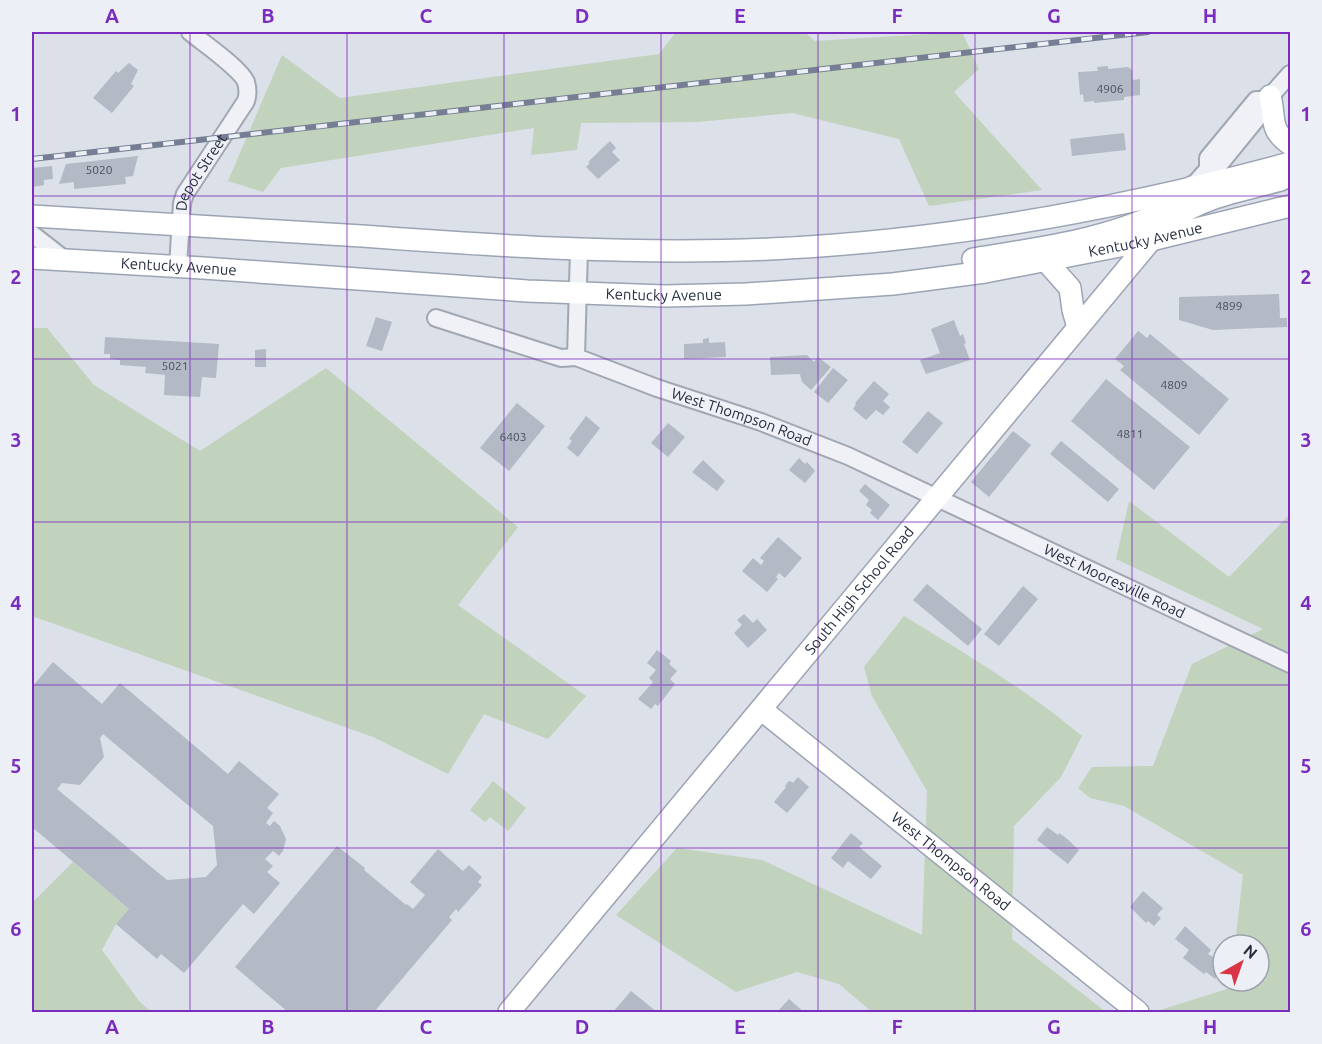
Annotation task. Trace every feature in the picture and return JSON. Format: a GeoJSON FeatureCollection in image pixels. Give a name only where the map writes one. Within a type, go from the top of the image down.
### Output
{"type":"FeatureCollection","features":[{"type":"Feature","properties":{"kind":"main road"},"geometry":{"type":"LineString","coordinates":[[1268,98],[1274,110],[1274,126],[1279,135],[1290,144]]}},
{"type":"Feature","properties":{"kind":"main road"},"geometry":{"type":"LineString","coordinates":[[32,216],[579,249],[771,249],[907,238],[1039,220],[1116,205],[1186,195],[1290,163]]}},
{"type":"Feature","properties":{"kind":"main road"},"geometry":{"type":"LineString","coordinates":[[1156,234],[1180,214],[1203,203],[1290,178]]}},
{"type":"Feature","properties":{"kind":"main road"},"geometry":{"type":"LineString","coordinates":[[880,285],[900,272],[1037,248],[1111,231],[1151,217],[1186,195]]}},
{"type":"Feature","properties":{"kind":"main road","name":"South High School Road"},"geometry":{"type":"LineString","coordinates":[[509,1012],[762,710],[1186,195]]}},
{"type":"Feature","properties":{"kind":"main road","name":"Kentucky Avenue"},"geometry":{"type":"LineString","coordinates":[[32,258],[576,293],[676,296],[746,294],[880,285],[985,272],[1046,261],[1156,234],[1290,206]]}},
{"type":"Feature","properties":{"kind":"main road"},"geometry":{"type":"LineString","coordinates":[[1046,261],[1070,288],[1072,310],[1078,327]]}},
{"type":"Feature","properties":{"kind":"main road","name":"West Thompson Road"},"geometry":{"type":"LineString","coordinates":[[762,710],[1138,1012]]}},
{"type":"Feature","properties":{"kind":"street","name":"Depot Street"},"geometry":{"type":"LineString","coordinates":[[178,266],[182,203],[186,191],[246,101],[247,85],[238,71],[190,32]]}},
{"type":"Feature","properties":{"kind":"street","name":"South High School Road"},"geometry":{"type":"LineString","coordinates":[[1186,195],[1208,169],[1208,158],[1256,100],[1268,98],[1290,74]]}},
{"type":"Feature","properties":{"kind":"street"},"geometry":{"type":"LineString","coordinates":[[32,234],[64,259]]}},
{"type":"Feature","properties":{"kind":"street"},"geometry":{"type":"LineString","coordinates":[[576,357],[579,249]]}},
{"type":"Feature","properties":{"kind":"street","name":"West Thompson Road"},"geometry":{"type":"LineString","coordinates":[[436,318],[561,358],[576,357],[657,388],[761,422],[819,444],[937,497]]}},
{"type":"Feature","properties":{"kind":"street","name":"West Mooresville Road"},"geometry":{"type":"LineString","coordinates":[[937,497],[1290,664]]}},
{"type":"Feature","properties":{"kind":"green space"},"geometry":{"type":"Polygon","coordinates":[[[676,32],[804,32],[815,41],[962,32],[979,69],[954,92],[1042,190],[929,206],[899,139],[792,113],[697,122],[581,123],[577,150],[531,155],[534,128],[281,168],[263,192],[228,181],[282,55],[340,98],[659,54],[676,32]]]}},
{"type":"Feature","properties":{"kind":"green space"},"geometry":{"type":"Polygon","coordinates":[[[32,328],[47,328],[94,385],[200,451],[326,368],[518,527],[458,605],[586,696],[548,739],[484,714],[448,774],[373,737],[32,616],[32,328]]]}},
{"type":"Feature","properties":{"kind":"green space"},"geometry":{"type":"Polygon","coordinates":[[[1129,501],[1229,577],[1290,514],[1290,1012],[1154,1012],[1214,993],[1271,993],[1271,933],[1236,933],[1243,875],[1124,806],[1090,798],[1078,788],[1092,767],[1153,766],[1192,664],[1263,629],[1116,559],[1129,501]]]}},
{"type":"Feature","properties":{"kind":"green space"},"geometry":{"type":"Polygon","coordinates":[[[904,616],[1018,688],[1082,736],[1061,777],[1014,826],[1012,939],[1106,1012],[872,1012],[839,984],[797,972],[736,992],[616,915],[677,848],[762,860],[922,935],[927,791],[872,696],[864,667],[904,616]]]}},
{"type":"Feature","properties":{"kind":"green space"},"geometry":{"type":"Polygon","coordinates":[[[493,781],[526,808],[508,831],[490,817],[485,822],[470,810],[493,781]]]}},
{"type":"Feature","properties":{"kind":"green space"},"geometry":{"type":"Polygon","coordinates":[[[73,862],[129,909],[116,924],[102,950],[139,1001],[151,1012],[32,1012],[32,903],[73,862]]]}},
{"type":"Feature","properties":{"kind":"building"},"geometry":{"type":"Polygon","coordinates":[[[129,63],[138,70],[131,84],[134,86],[112,113],[93,98],[116,71],[118,73],[129,63]]]}},
{"type":"Feature","properties":{"kind":"building"},"geometry":{"type":"Polygon","coordinates":[[[1108,66],[1108,69],[1128,67],[1132,70],[1133,80],[1140,79],[1140,95],[1124,97],[1124,100],[1084,102],[1083,94],[1080,95],[1078,72],[1098,71],[1097,67],[1108,66]]]}},
{"type":"Feature","properties":{"kind":"building"},"geometry":{"type":"Polygon","coordinates":[[[1124,133],[1126,150],[1072,156],[1070,139],[1124,133]]]}},
{"type":"Feature","properties":{"kind":"building"},"geometry":{"type":"Polygon","coordinates":[[[610,141],[616,148],[612,152],[620,160],[598,179],[586,167],[590,163],[588,162],[610,141]]]}},
{"type":"Feature","properties":{"kind":"building"},"geometry":{"type":"Polygon","coordinates":[[[138,156],[133,176],[125,177],[126,184],[74,189],[74,182],[59,184],[66,164],[138,156]]]}},
{"type":"Feature","properties":{"kind":"building"},"geometry":{"type":"Polygon","coordinates":[[[52,166],[53,179],[44,180],[44,185],[32,187],[32,168],[52,166]]]}},
{"type":"Feature","properties":{"kind":"building"},"geometry":{"type":"Polygon","coordinates":[[[1279,294],[1280,318],[1287,318],[1287,327],[1213,330],[1179,320],[1179,297],[1279,294]]]}},
{"type":"Feature","properties":{"kind":"building"},"geometry":{"type":"Polygon","coordinates":[[[376,317],[392,322],[382,351],[366,346],[376,317]]]}},
{"type":"Feature","properties":{"kind":"building"},"geometry":{"type":"Polygon","coordinates":[[[954,320],[960,336],[963,334],[970,360],[926,374],[920,360],[940,353],[931,329],[954,320]]]}},
{"type":"Feature","properties":{"kind":"building"},"geometry":{"type":"Polygon","coordinates":[[[1138,331],[1147,338],[1150,334],[1229,399],[1199,435],[1120,370],[1124,366],[1115,359],[1138,331]]]}},
{"type":"Feature","properties":{"kind":"building"},"geometry":{"type":"Polygon","coordinates":[[[105,337],[219,344],[216,378],[202,377],[200,397],[164,395],[165,375],[145,373],[146,367],[120,365],[120,360],[110,359],[110,354],[104,354],[105,337]]]}},
{"type":"Feature","properties":{"kind":"building"},"geometry":{"type":"Polygon","coordinates":[[[709,338],[709,343],[725,342],[726,357],[684,359],[684,344],[703,343],[703,339],[709,338]]]}},
{"type":"Feature","properties":{"kind":"building"},"geometry":{"type":"Polygon","coordinates":[[[266,349],[266,367],[255,367],[255,350],[266,349]]]}},
{"type":"Feature","properties":{"kind":"building"},"geometry":{"type":"Polygon","coordinates":[[[807,355],[814,362],[818,357],[831,367],[811,390],[802,382],[800,374],[771,375],[770,357],[807,355]]]}},
{"type":"Feature","properties":{"kind":"building"},"geometry":{"type":"Polygon","coordinates":[[[833,368],[848,380],[828,403],[814,392],[833,368]]]}},
{"type":"Feature","properties":{"kind":"building"},"geometry":{"type":"Polygon","coordinates":[[[1106,379],[1190,447],[1154,490],[1071,421],[1106,379]]]}},
{"type":"Feature","properties":{"kind":"building"},"geometry":{"type":"Polygon","coordinates":[[[874,381],[889,394],[883,401],[890,407],[883,415],[876,410],[866,420],[853,409],[855,403],[874,381]]]}},
{"type":"Feature","properties":{"kind":"building"},"geometry":{"type":"Polygon","coordinates":[[[517,403],[545,426],[509,471],[480,448],[517,403]]]}},
{"type":"Feature","properties":{"kind":"building"},"geometry":{"type":"Polygon","coordinates":[[[928,411],[943,423],[917,454],[902,442],[928,411]]]}},
{"type":"Feature","properties":{"kind":"building"},"geometry":{"type":"Polygon","coordinates":[[[586,416],[600,428],[578,457],[567,448],[572,441],[569,439],[586,416]]]}},
{"type":"Feature","properties":{"kind":"building"},"geometry":{"type":"Polygon","coordinates":[[[668,423],[685,437],[668,457],[651,443],[668,423]]]}},
{"type":"Feature","properties":{"kind":"building"},"geometry":{"type":"Polygon","coordinates":[[[1013,431],[1031,445],[989,497],[971,482],[1013,431]]]}},
{"type":"Feature","properties":{"kind":"building"},"geometry":{"type":"Polygon","coordinates":[[[1061,441],[1119,489],[1108,502],[1050,454],[1061,441]]]}},
{"type":"Feature","properties":{"kind":"building"},"geometry":{"type":"Polygon","coordinates":[[[799,458],[805,464],[807,462],[815,471],[805,483],[789,470],[799,458]]]}},
{"type":"Feature","properties":{"kind":"building"},"geometry":{"type":"Polygon","coordinates":[[[703,460],[725,481],[717,491],[692,472],[703,460]]]}},
{"type":"Feature","properties":{"kind":"building"},"geometry":{"type":"Polygon","coordinates":[[[865,484],[890,505],[878,520],[870,513],[872,510],[866,505],[869,500],[859,491],[865,484]]]}},
{"type":"Feature","properties":{"kind":"building"},"geometry":{"type":"Polygon","coordinates":[[[778,537],[802,558],[785,578],[779,573],[776,577],[778,579],[767,592],[742,571],[753,558],[761,565],[764,561],[760,558],[778,537]]]}},
{"type":"Feature","properties":{"kind":"building"},"geometry":{"type":"Polygon","coordinates":[[[927,584],[982,629],[968,646],[913,600],[927,584]]]}},
{"type":"Feature","properties":{"kind":"building"},"geometry":{"type":"Polygon","coordinates":[[[1023,586],[1038,599],[999,646],[984,634],[1023,586]]]}},
{"type":"Feature","properties":{"kind":"building"},"geometry":{"type":"Polygon","coordinates":[[[744,614],[753,623],[757,619],[767,630],[748,648],[734,633],[742,625],[737,620],[744,614]]]}},
{"type":"Feature","properties":{"kind":"building"},"geometry":{"type":"Polygon","coordinates":[[[657,650],[671,661],[669,664],[677,671],[670,679],[675,684],[658,706],[655,704],[651,709],[638,699],[653,682],[649,678],[656,670],[647,663],[657,650]]]}},
{"type":"Feature","properties":{"kind":"building"},"geometry":{"type":"Polygon","coordinates":[[[53,662],[102,704],[120,683],[228,774],[239,761],[279,794],[267,808],[273,813],[266,823],[270,826],[274,821],[280,826],[286,839],[279,856],[273,851],[265,859],[273,866],[267,872],[280,883],[254,914],[243,904],[184,973],[161,954],[157,959],[116,924],[129,909],[32,827],[32,687],[53,662]],[[103,734],[100,738],[104,757],[80,785],[62,783],[57,789],[167,880],[206,877],[217,865],[213,826],[103,734]]]}},
{"type":"Feature","properties":{"kind":"building"},"geometry":{"type":"Polygon","coordinates":[[[798,777],[809,787],[787,813],[774,802],[788,782],[793,783],[798,777]]]}},
{"type":"Feature","properties":{"kind":"building"},"geometry":{"type":"Polygon","coordinates":[[[1047,827],[1066,838],[1079,850],[1068,864],[1037,840],[1047,827]]]}},
{"type":"Feature","properties":{"kind":"building"},"geometry":{"type":"Polygon","coordinates":[[[851,833],[863,843],[859,847],[882,866],[871,879],[848,861],[843,868],[831,858],[851,833]]]}},
{"type":"Feature","properties":{"kind":"building"},"geometry":{"type":"Polygon","coordinates":[[[337,846],[413,909],[425,895],[410,882],[438,849],[463,871],[469,865],[482,877],[478,882],[482,885],[458,912],[456,909],[449,917],[452,920],[374,1012],[288,1012],[235,967],[337,846]]]}},
{"type":"Feature","properties":{"kind":"building"},"geometry":{"type":"Polygon","coordinates":[[[1143,891],[1163,908],[1157,915],[1161,918],[1154,926],[1148,921],[1146,923],[1130,907],[1143,891]]]}},
{"type":"Feature","properties":{"kind":"building"},"geometry":{"type":"Polygon","coordinates":[[[1185,926],[1211,950],[1208,954],[1211,956],[1211,976],[1206,972],[1204,974],[1183,958],[1189,950],[1175,939],[1185,926]]]}},
{"type":"Feature","properties":{"kind":"building"},"geometry":{"type":"Polygon","coordinates":[[[631,991],[657,1012],[613,1012],[631,991]]]}},
{"type":"Feature","properties":{"kind":"building"},"geometry":{"type":"Polygon","coordinates":[[[789,999],[798,1007],[804,1012],[777,1012],[789,999]]]}},
{"type":"Feature","properties":{"kind":"railway"},"geometry":{"type":"LineString","coordinates":[[32,159],[1148,32]]}}]}
